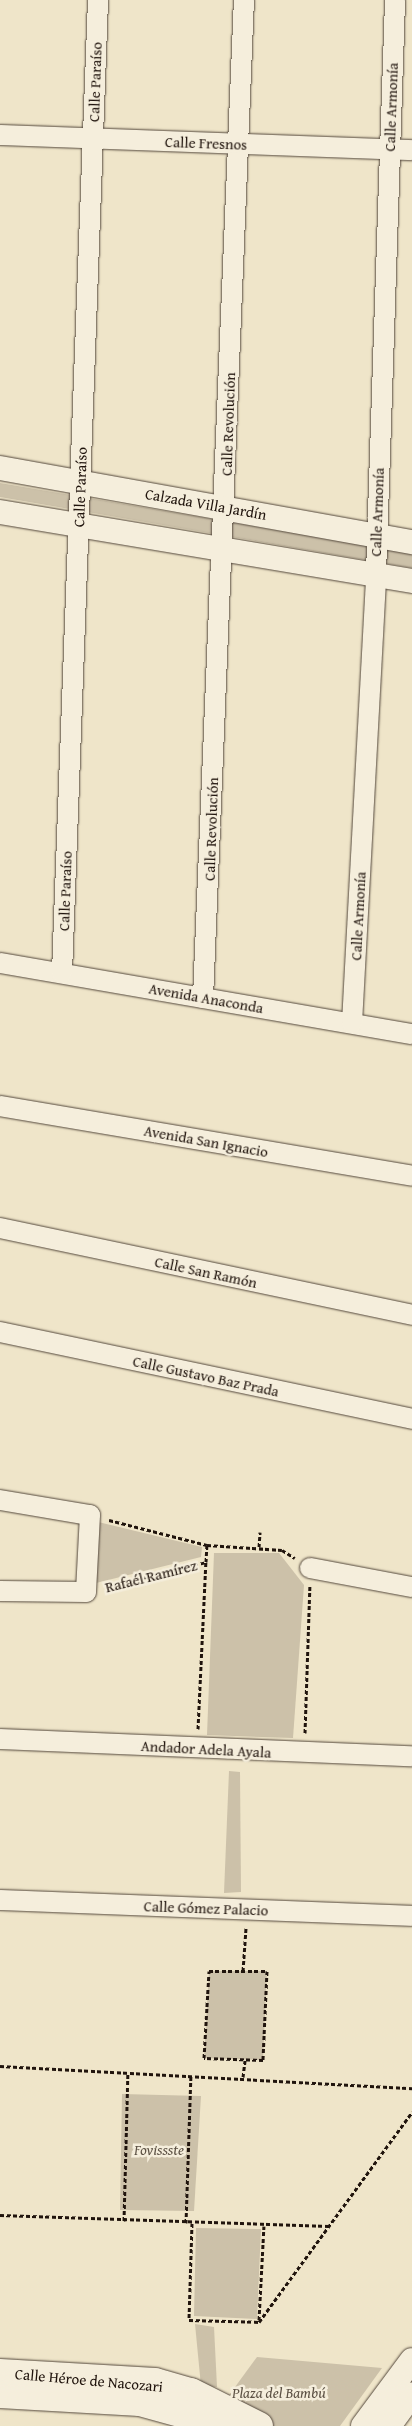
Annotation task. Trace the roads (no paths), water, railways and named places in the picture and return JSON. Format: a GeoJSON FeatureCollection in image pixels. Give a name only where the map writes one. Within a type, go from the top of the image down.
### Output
{"type":"FeatureCollection","features":[{"type":"Feature","properties":{"kind":"main road","name":"Calle Héroe de Nacozari"},"geometry":{"type":"LineString","coordinates":[[0,2373],[155,2382],[218,2419]]}},
{"type":"Feature","properties":{"kind":"main road","name":"Calle Héroe de Nacozari"},"geometry":{"type":"LineString","coordinates":[[0,2394],[140,2402],[259,2426]]}},
{"type":"Feature","properties":{"kind":"street","name":"Calle Paraíso"},"geometry":{"type":"LineString","coordinates":[[62,973],[98,0]]}},
{"type":"Feature","properties":{"kind":"street","name":"Calle Revolución"},"geometry":{"type":"LineString","coordinates":[[204,998],[244,0]]}},
{"type":"Feature","properties":{"kind":"street","name":"Calle Armonía"},"geometry":{"type":"LineString","coordinates":[[352,1023],[376,574],[395,0]]}},
{"type":"Feature","properties":{"kind":"street","name":"Calle Fresnos"},"geometry":{"type":"LineString","coordinates":[[0,135],[412,150]]}},
{"type":"Feature","properties":{"kind":"street","name":"Calzada Villa Jardín"},"geometry":{"type":"LineString","coordinates":[[0,468],[412,542]]}},
{"type":"Feature","properties":{"kind":"street"},"geometry":{"type":"LineString","coordinates":[[0,512],[78,526],[223,547],[412,581]]}},
{"type":"Feature","properties":{"kind":"street","name":"Avenida Anaconda"},"geometry":{"type":"LineString","coordinates":[[0,963],[412,1034]]}},
{"type":"Feature","properties":{"kind":"street","name":"Avenida San Ignacio"},"geometry":{"type":"LineString","coordinates":[[0,1106],[412,1176]]}},
{"type":"Feature","properties":{"kind":"street","name":"Calle San Ramón"},"geometry":{"type":"LineString","coordinates":[[0,1228],[412,1315]]}},
{"type":"Feature","properties":{"kind":"street","name":"Calle Gustavo Baz Prada"},"geometry":{"type":"LineString","coordinates":[[0,1332],[412,1419]]}},
{"type":"Feature","properties":{"kind":"street","name":"Rafaél Ramírez"},"geometry":{"type":"LineString","coordinates":[[0,1500],[90,1515],[86,1592],[0,1591]]}},
{"type":"Feature","properties":{"kind":"street"},"geometry":{"type":"LineString","coordinates":[[310,1568],[412,1587]]}},
{"type":"Feature","properties":{"kind":"street","name":"Andador Adela Ayala"},"geometry":{"type":"LineString","coordinates":[[0,1739],[197,1750],[412,1756]]}},
{"type":"Feature","properties":{"kind":"street","name":"Calle Gómez Palacio"},"geometry":{"type":"LineString","coordinates":[[0,1900],[412,1916]]}},
{"type":"Feature","properties":{"kind":"street"},"geometry":{"type":"LineString","coordinates":[[363,2426],[412,2360]]}},
{"type":"Feature","properties":{"kind":"street"},"geometry":{"type":"LineString","coordinates":[[388,2426],[412,2394]]}},
{"type":"Feature","properties":{"kind":"park label","name":"Fovissste"},"geometry":{"type":"Point","coordinates":[159,2150]}},
{"type":"Feature","properties":{"kind":"park label","name":"Plaza del Bambú"},"geometry":{"type":"Point","coordinates":[279,2393]}}]}
